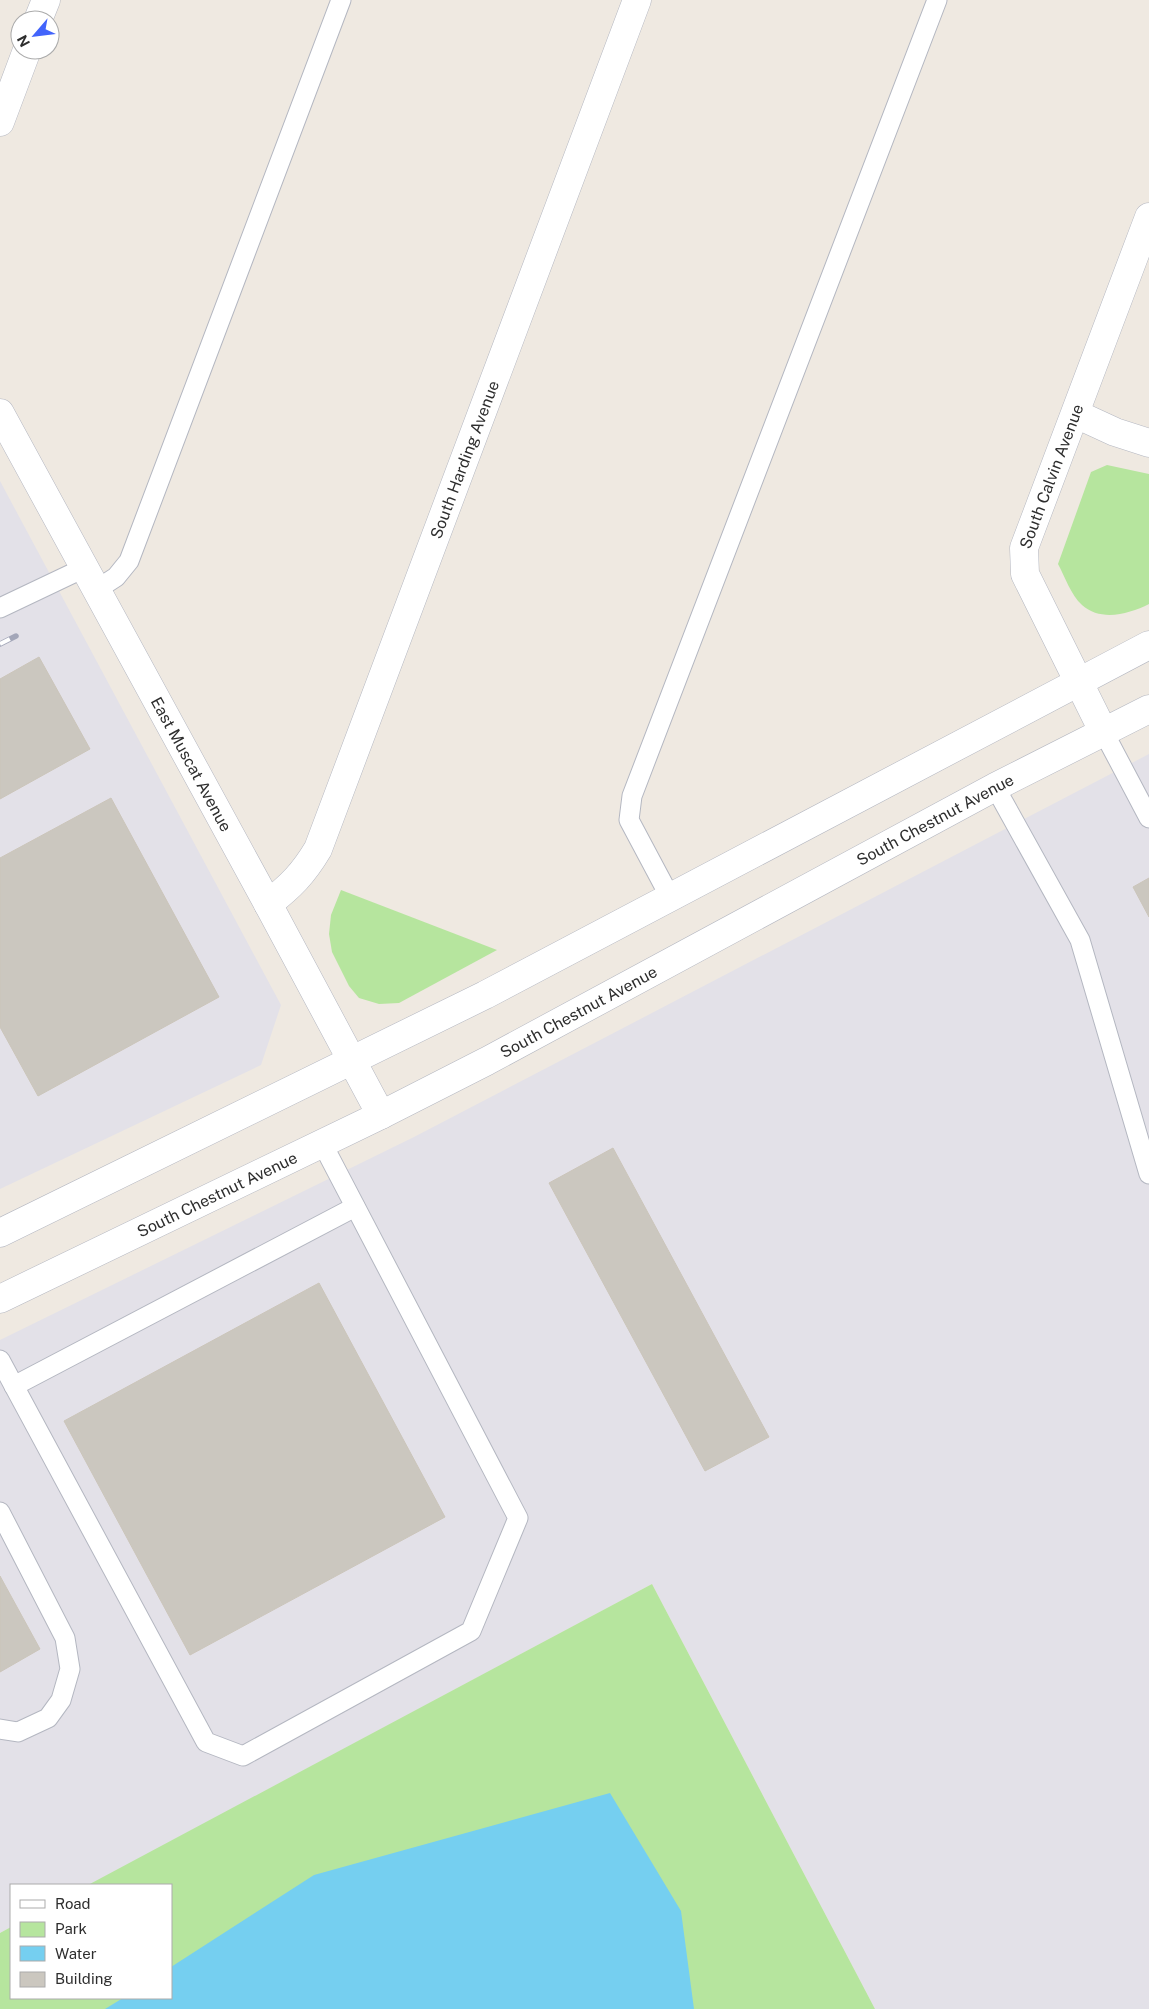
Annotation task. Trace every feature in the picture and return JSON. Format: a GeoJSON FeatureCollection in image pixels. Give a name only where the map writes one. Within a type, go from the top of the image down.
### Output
{"type":"FeatureCollection","features":[{"type":"Feature","properties":{"kind":"main road","name":"South Harding Avenue"},"geometry":{"type":"LineString","coordinates":[[268,904],[290,887],[304,872],[318,849],[637,0]]}},
{"type":"Feature","properties":{"kind":"main road"},"geometry":{"type":"LineString","coordinates":[[0,122],[23,60]]}},
{"type":"Feature","properties":{"kind":"main road","name":"South Calvin Avenue"},"geometry":{"type":"LineString","coordinates":[[1103,731],[1026,574],[1024,548],[1149,217]]}},
{"type":"Feature","properties":{"kind":"main road","name":"East Muscat Avenue"},"geometry":{"type":"LineString","coordinates":[[0,413],[268,904],[380,1115]]}},
{"type":"Feature","properties":{"kind":"main road"},"geometry":{"type":"LineString","coordinates":[[1076,414],[1115,432],[1149,443]]}},
{"type":"Feature","properties":{"kind":"main road"},"geometry":{"type":"LineString","coordinates":[[0,1233],[352,1062],[1149,645]]}},
{"type":"Feature","properties":{"kind":"main road","name":"South Chestnut Avenue"},"geometry":{"type":"LineString","coordinates":[[0,1298],[380,1115],[487,1061],[995,787],[1149,709]]}},
{"type":"Feature","properties":{"kind":"lane"},"geometry":{"type":"LineString","coordinates":[[0,608],[90,579],[116,577],[129,561],[341,0]]}},
{"type":"Feature","properties":{"kind":"lane"},"geometry":{"type":"LineString","coordinates":[[670,897],[629,820],[632,796],[937,0]]}},
{"type":"Feature","properties":{"kind":"lane"},"geometry":{"type":"LineString","coordinates":[[1103,731],[1149,818]]}},
{"type":"Feature","properties":{"kind":"lane"},"geometry":{"type":"LineString","coordinates":[[995,787],[1080,940],[1149,1174]]}},
{"type":"Feature","properties":{"kind":"lane"},"geometry":{"type":"LineString","coordinates":[[0,1360],[206,1742],[243,1756],[471,1631],[518,1518],[322,1143]]}},
{"type":"Feature","properties":{"kind":"lane"},"geometry":{"type":"LineString","coordinates":[[14,1386],[355,1206]]}},
{"type":"Feature","properties":{"kind":"lane"},"geometry":{"type":"LineString","coordinates":[[0,1512],[65,1638],[70,1669],[61,1700],[48,1718],[18,1732],[0,1729]]}},
{"type":"Feature","properties":{"kind":"shaded area"},"geometry":{"type":"Polygon","coordinates":[[[0,481],[281,1005],[261,1065],[0,1189],[0,481]]]}},
{"type":"Feature","properties":{"kind":"shaded area"},"geometry":{"type":"Polygon","coordinates":[[[1149,754],[1149,2009],[875,2009],[652,1584],[91,1884],[10,1884],[10,1928],[0,1933],[0,1340],[414,1137],[1149,754]]]}},
{"type":"Feature","properties":{"kind":"green space"},"geometry":{"type":"Polygon","coordinates":[[[1107,465],[1149,474],[1149,604],[1133,611],[1115,615],[1098,613],[1082,605],[1071,591],[1058,564],[1091,472],[1107,465]]]}},
{"type":"Feature","properties":{"kind":"green space"},"geometry":{"type":"Polygon","coordinates":[[[341,890],[497,950],[399,1003],[379,1004],[359,998],[349,986],[332,952],[329,934],[331,915],[341,890]]]}},
{"type":"Feature","properties":{"kind":"green space"},"geometry":{"type":"Polygon","coordinates":[[[652,1584],[875,2009],[0,2009],[0,1933],[10,1928],[10,1999],[172,1999],[172,1884],[90,1884],[652,1584]]]}},
{"type":"Feature","properties":{"kind":"water"},"geometry":{"type":"Polygon","coordinates":[[[610,1793],[681,1911],[694,2009],[105,2009],[121,1999],[172,1999],[172,1966],[314,1875],[610,1793]]]}},
{"type":"Feature","properties":{"kind":"building"},"geometry":{"type":"Polygon","coordinates":[[[39,657],[90,749],[0,799],[0,679],[39,657]]]}},
{"type":"Feature","properties":{"kind":"building"},"geometry":{"type":"Polygon","coordinates":[[[111,798],[219,997],[38,1096],[0,1027],[0,858],[111,798]]]}},
{"type":"Feature","properties":{"kind":"building"},"geometry":{"type":"Polygon","coordinates":[[[1149,878],[1149,917],[1133,887],[1149,878]]]}},
{"type":"Feature","properties":{"kind":"building"},"geometry":{"type":"Polygon","coordinates":[[[613,1148],[769,1437],[705,1471],[549,1183],[613,1148]]]}},
{"type":"Feature","properties":{"kind":"building"},"geometry":{"type":"Polygon","coordinates":[[[319,1283],[445,1517],[190,1655],[64,1421],[319,1283]]]}},
{"type":"Feature","properties":{"kind":"building"},"geometry":{"type":"Polygon","coordinates":[[[0,1576],[40,1649],[0,1672],[0,1576]]]}},
{"type":"Feature","properties":{"kind":"railway"},"geometry":{"type":"LineString","coordinates":[[0,644],[16,636]]}}]}
